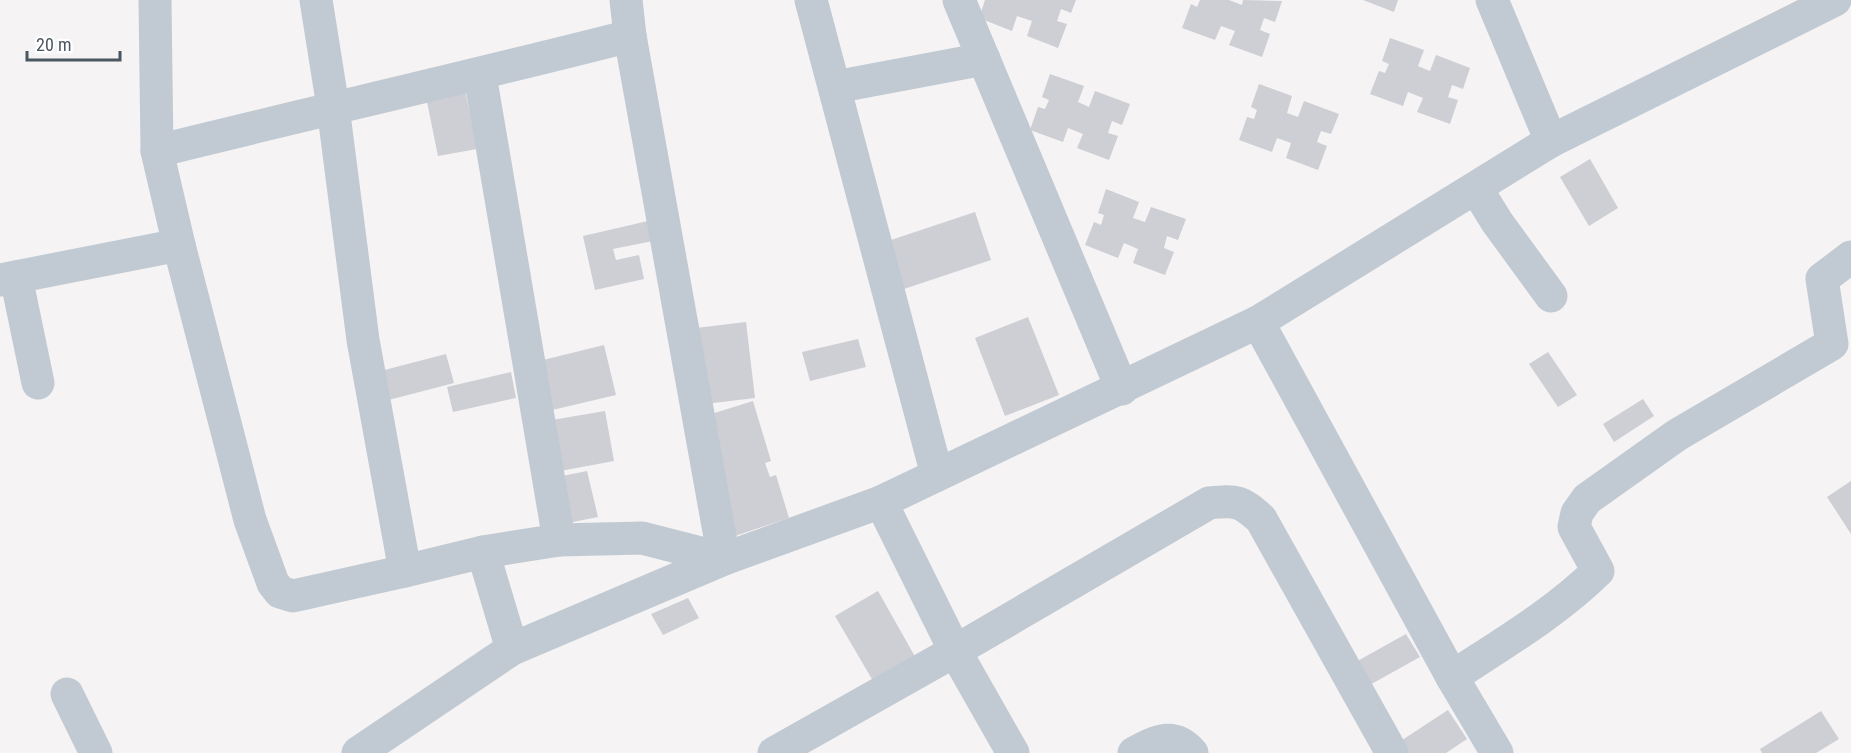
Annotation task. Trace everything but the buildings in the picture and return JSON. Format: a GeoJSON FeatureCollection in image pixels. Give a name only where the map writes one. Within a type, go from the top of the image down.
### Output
{"type":"FeatureCollection","features":[{"type":"Feature","properties":{"kind":"street"},"geometry":{"type":"LineString","coordinates":[[155,0],[157,151],[250,520],[273,583],[280,592],[293,596],[483,552],[559,540],[642,538],[724,559]]}},
{"type":"Feature","properties":{"kind":"street"},"geometry":{"type":"LineString","coordinates":[[316,0],[333,107],[363,340],[405,571]]}},
{"type":"Feature","properties":{"kind":"street"},"geometry":{"type":"LineString","coordinates":[[626,0],[630,36],[724,559]]}},
{"type":"Feature","properties":{"kind":"street"},"geometry":{"type":"LineString","coordinates":[[811,0],[937,475]]}},
{"type":"Feature","properties":{"kind":"street"},"geometry":{"type":"LineString","coordinates":[[959,0],[1122,389]]}},
{"type":"Feature","properties":{"kind":"street"},"geometry":{"type":"LineString","coordinates":[[1492,0],[1551,141]]}},
{"type":"Feature","properties":{"kind":"street"},"geometry":{"type":"LineString","coordinates":[[358,753],[512,649],[724,559],[881,502],[1122,389],[1258,322],[1551,141],[1835,0]]}},
{"type":"Feature","properties":{"kind":"street"},"geometry":{"type":"LineString","coordinates":[[157,151],[333,107],[480,75],[630,36]]}},
{"type":"Feature","properties":{"kind":"street"},"geometry":{"type":"LineString","coordinates":[[835,87],[984,59]]}},
{"type":"Feature","properties":{"kind":"street"},"geometry":{"type":"LineString","coordinates":[[480,75],[559,540]]}},
{"type":"Feature","properties":{"kind":"street"},"geometry":{"type":"LineString","coordinates":[[1476,188],[1497,222],[1551,296]]}},
{"type":"Feature","properties":{"kind":"street"},"geometry":{"type":"LineString","coordinates":[[38,383],[8,278],[179,245]]}},
{"type":"Feature","properties":{"kind":"street"},"geometry":{"type":"LineString","coordinates":[[1452,677],[1532,625],[1578,590],[1598,571],[1574,527],[1577,513],[1587,499],[1677,435],[1832,344],[1822,279],[1851,257]]}},
{"type":"Feature","properties":{"kind":"street"},"geometry":{"type":"LineString","coordinates":[[1258,322],[1452,677],[1484,748]]}},
{"type":"Feature","properties":{"kind":"street"},"geometry":{"type":"LineString","coordinates":[[774,753],[1209,503],[1227,501],[1245,504],[1261,519],[1392,753]]}},
{"type":"Feature","properties":{"kind":"street"},"geometry":{"type":"LineString","coordinates":[[881,502],[955,651],[1013,753]]}},
{"type":"Feature","properties":{"kind":"street"},"geometry":{"type":"LineString","coordinates":[[483,552],[512,649]]}},
{"type":"Feature","properties":{"kind":"street"},"geometry":{"type":"LineString","coordinates":[[67,694],[96,753]]}},
{"type":"Feature","properties":{"kind":"street"},"geometry":{"type":"LineString","coordinates":[[1134,753],[1157,741],[1171,740],[1187,747],[1192,753]]}}]}
